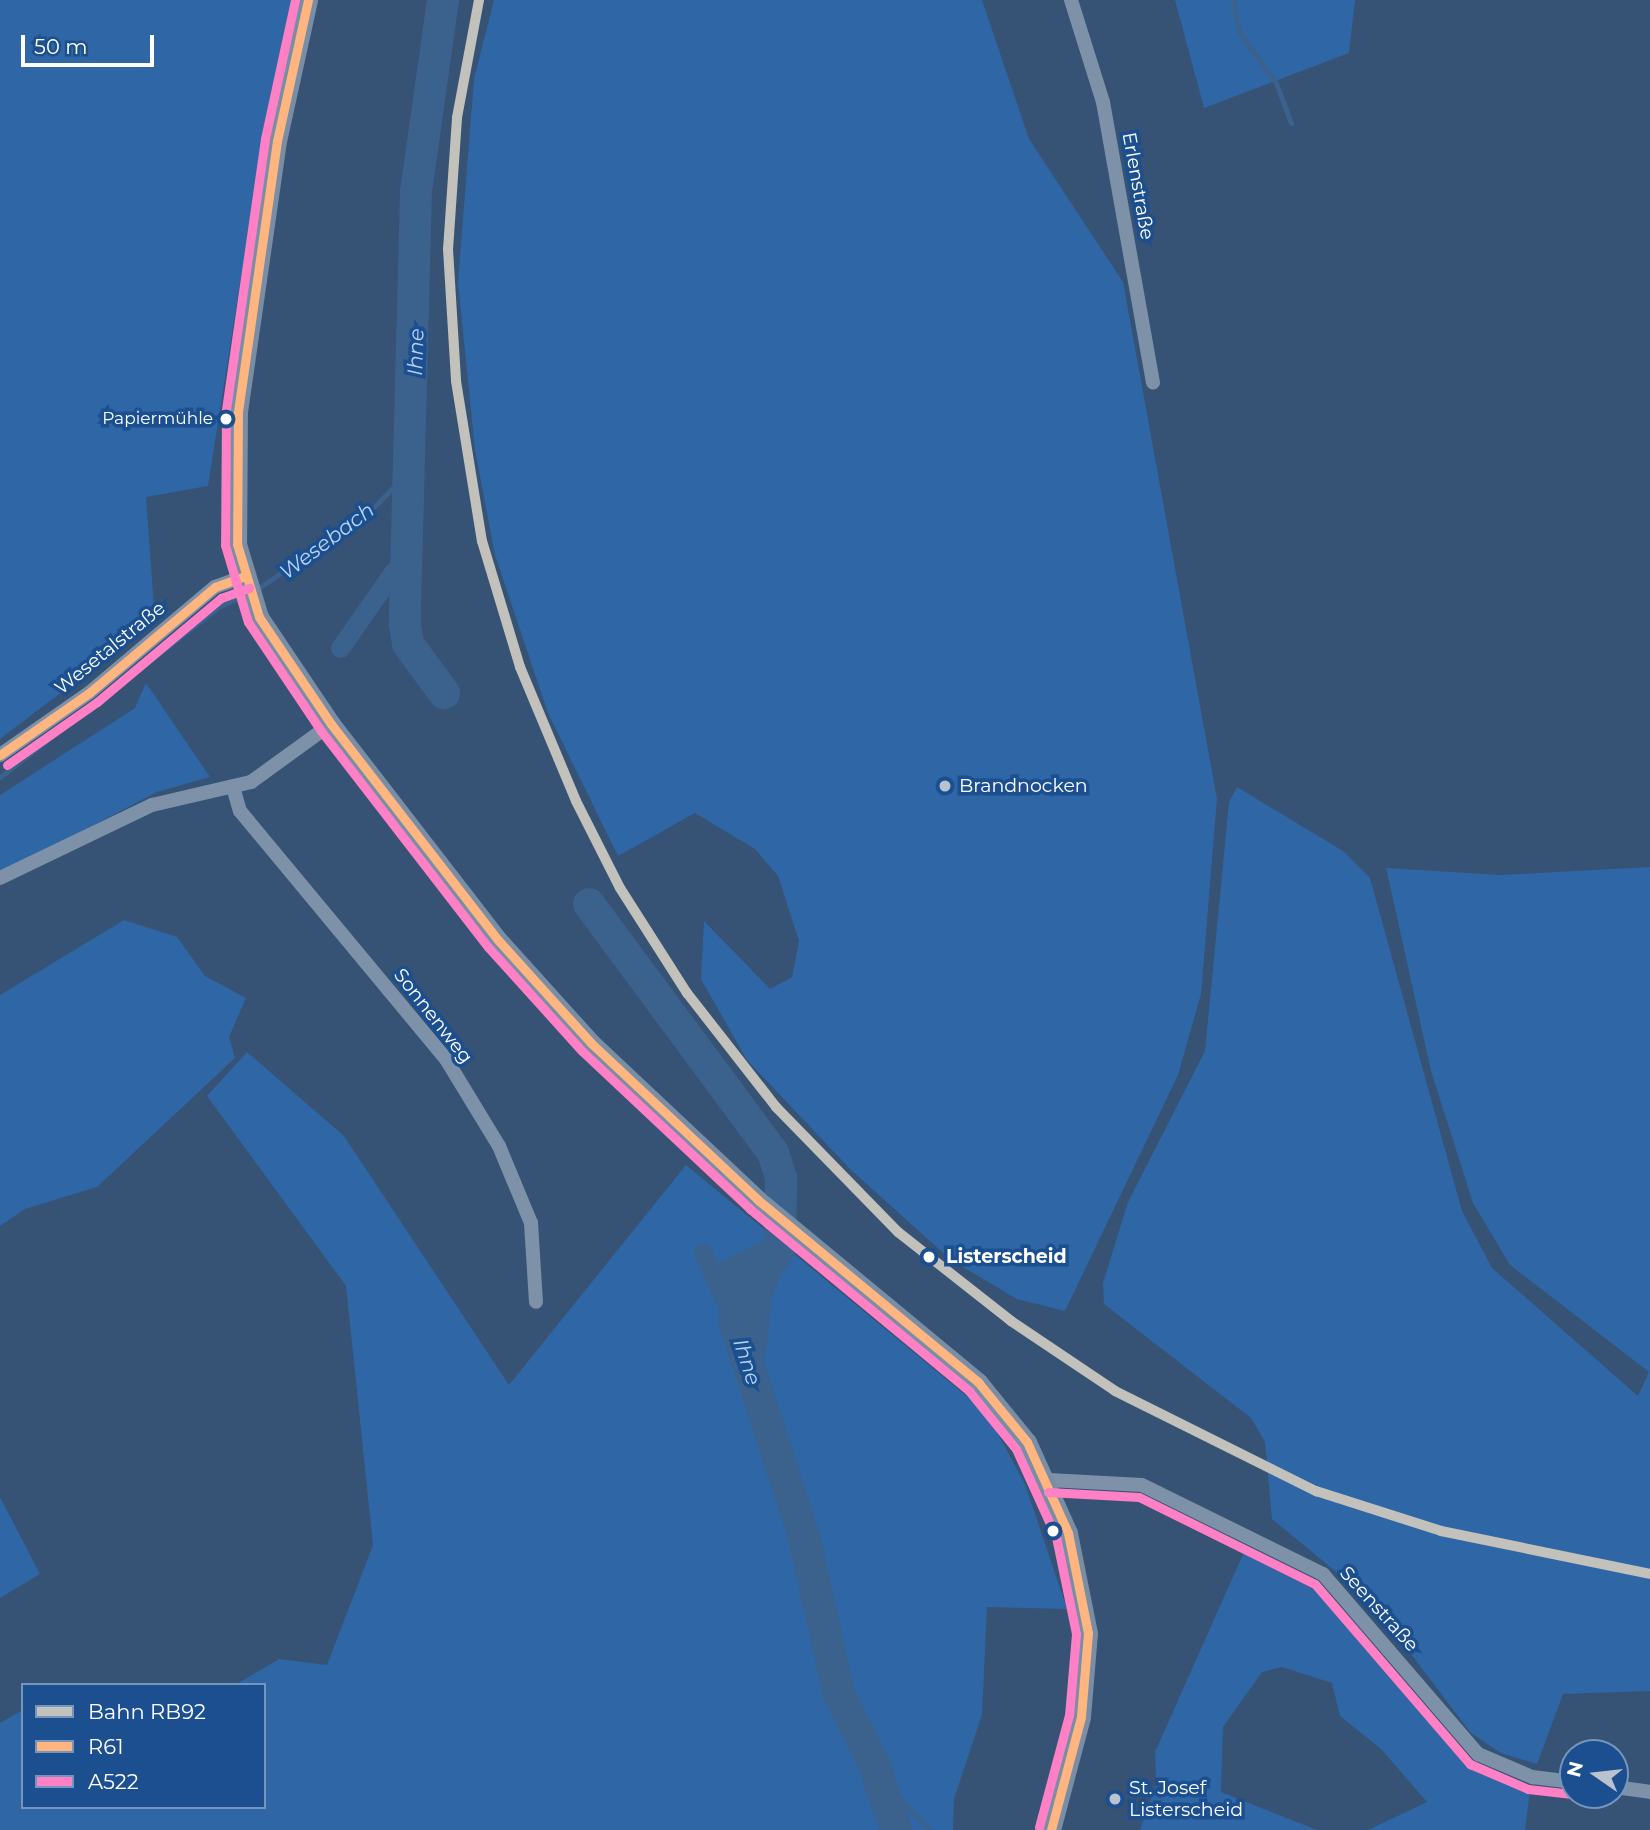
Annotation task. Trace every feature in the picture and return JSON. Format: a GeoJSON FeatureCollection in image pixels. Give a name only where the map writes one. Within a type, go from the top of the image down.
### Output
{"type":"FeatureCollection","features":[{"type":"Feature","properties":{"kind":"main road"},"geometry":{"type":"LineString","coordinates":[[307,0],[277,141],[238,413],[236,518],[248,587],[270,637],[331,724],[533,980],[758,1200],[978,1382],[1006,1412],[1049,1480],[1079,1574],[1088,1633],[1082,1717],[1051,1830]]}},
{"type":"Feature","properties":{"kind":"street","name":"Erlenstraße"},"geometry":{"type":"LineString","coordinates":[[1071,0],[1103,103],[1153,383]]}},
{"type":"Feature","properties":{"kind":"street","name":"Wesetalstraße"},"geometry":{"type":"LineString","coordinates":[[0,755],[89,693],[215,587],[248,587]]}},
{"type":"Feature","properties":{"kind":"street"},"geometry":{"type":"LineString","coordinates":[[0,878],[152,805],[251,782],[331,724]]}},
{"type":"Feature","properties":{"kind":"street","name":"Sonnenweg"},"geometry":{"type":"LineString","coordinates":[[233,787],[240,811],[446,1059],[499,1146],[531,1223],[539,1265],[536,1303]]}},
{"type":"Feature","properties":{"kind":"street","name":"Seenstraße"},"geometry":{"type":"LineString","coordinates":[[1049,1480],[1142,1485],[1323,1574],[1478,1754],[1532,1777],[1559,1780]]}},
{"type":"Feature","properties":{"kind":"street"},"geometry":{"type":"LineString","coordinates":[[1629,1789],[1650,1792]]}},
{"type":"Feature","properties":{"kind":"shaded area"},"geometry":{"type":"Polygon","coordinates":[[[0,0],[292,0],[262,143],[208,486],[146,497],[155,621],[0,739],[0,0]]]}},
{"type":"Feature","properties":{"kind":"shaded area"},"geometry":{"type":"Polygon","coordinates":[[[494,0],[982,0],[1029,139],[1123,282],[1217,799],[1201,994],[1178,1075],[1065,1311],[1017,1299],[951,1260],[850,1169],[747,1060],[701,979],[704,921],[770,989],[792,977],[799,941],[778,876],[755,849],[695,813],[618,856],[548,713],[495,555],[475,450],[458,282],[474,79],[494,0]]]}},
{"type":"Feature","properties":{"kind":"shaded area"},"geometry":{"type":"Polygon","coordinates":[[[1175,0],[1355,0],[1349,53],[1204,108],[1175,0]]]}},
{"type":"Feature","properties":{"kind":"shaded area"},"geometry":{"type":"Polygon","coordinates":[[[146,683],[210,777],[157,792],[0,874],[0,795],[135,708],[146,683]]]}},
{"type":"Feature","properties":{"kind":"shaded area"},"geometry":{"type":"Polygon","coordinates":[[[1237,787],[1343,851],[1370,878],[1462,1211],[1492,1268],[1638,1396],[1649,1372],[1510,1265],[1473,1203],[1431,1071],[1386,868],[1501,875],[1650,867],[1650,1691],[1563,1694],[1537,1764],[1501,1753],[1471,1733],[1369,1599],[1272,1519],[1265,1442],[1251,1418],[1104,1304],[1103,1283],[1128,1202],[1205,1051],[1229,802],[1237,787]]]}},
{"type":"Feature","properties":{"kind":"shaded area"},"geometry":{"type":"Polygon","coordinates":[[[124,920],[177,937],[205,976],[246,998],[229,1037],[235,1058],[97,1187],[25,1209],[0,1226],[0,995],[124,920]]]}},
{"type":"Feature","properties":{"kind":"shaded area"},"geometry":{"type":"Polygon","coordinates":[[[247,1052],[344,1136],[509,1385],[686,1165],[986,1412],[1025,1484],[1067,1609],[987,1607],[982,1715],[954,1799],[953,1830],[0,1830],[0,1723],[21,1711],[21,1809],[266,1809],[266,1683],[238,1683],[279,1659],[327,1665],[373,1545],[346,1286],[207,1096],[247,1052]]]}},
{"type":"Feature","properties":{"kind":"shaded area"},"geometry":{"type":"Polygon","coordinates":[[[769,1238],[789,1255],[772,1296],[765,1359],[716,1264],[769,1238]]]}},
{"type":"Feature","properties":{"kind":"shaded area"},"geometry":{"type":"Polygon","coordinates":[[[0,1497],[40,1574],[0,1598],[0,1497]]]}},
{"type":"Feature","properties":{"kind":"shaded area"},"geometry":{"type":"Polygon","coordinates":[[[1244,1552],[1321,1593],[1468,1764],[1530,1791],[1525,1830],[1368,1830],[1427,1802],[1381,1749],[1340,1716],[1332,1683],[1282,1667],[1262,1672],[1223,1727],[1221,1792],[1317,1830],[1140,1830],[1156,1784],[1155,1752],[1244,1552]]]}},
{"type":"Feature","properties":{"kind":"waterway","name":"Ihne"},"geometry":{"type":"LineString","coordinates":[[443,0],[416,191],[405,625],[408,644],[444,693]]}},
{"type":"Feature","properties":{"kind":"waterway"},"geometry":{"type":"LineString","coordinates":[[1233,0],[1239,32],[1276,83],[1291,123]]}},
{"type":"Feature","properties":{"kind":"waterway","name":"Wesebach"},"geometry":{"type":"LineString","coordinates":[[256,590],[372,509],[411,469]]}},
{"type":"Feature","properties":{"kind":"waterway"},"geometry":{"type":"LineString","coordinates":[[340,648],[393,572],[406,564]]}},
{"type":"Feature","properties":{"kind":"waterway","name":"Wesebach"},"geometry":{"type":"LineString","coordinates":[[0,777],[218,607],[247,594]]}},
{"type":"Feature","properties":{"kind":"waterway","name":"Ihne"},"geometry":{"type":"LineString","coordinates":[[589,904],[773,1153],[781,1178],[780,1247],[734,1320],[804,1537],[839,1694],[874,1764],[896,1830]]}},
{"type":"Feature","properties":{"kind":"waterway"},"geometry":{"type":"LineString","coordinates":[[703,1253],[734,1320]]}},
{"type":"Feature","properties":{"kind":"waterway"},"geometry":{"type":"LineString","coordinates":[[886,1802],[901,1800],[930,1830]]}},
{"type":"Feature","properties":{"kind":"rail line","name":"RB92"},"geometry":{"type":"LineString","coordinates":[[479,0],[457,118],[448,249],[456,381],[482,541],[520,667],[576,801],[620,888],[687,993],[776,1107],[898,1232],[1011,1321],[1115,1391],[1316,1491],[1441,1531],[1650,1574]]}},
{"type":"Feature","properties":{"kind":"transit line","name":"A522"},"geometry":{"type":"LineString","coordinates":[[295,0],[265,139],[226,411],[225,545],[248,622],[321,731],[488,947],[582,1051],[750,1209],[969,1391],[1016,1449],[1056,1537],[1076,1634],[1069,1715],[1039,1827]]}},
{"type":"Feature","properties":{"kind":"transit line","name":"R61"},"geometry":{"type":"LineString","coordinates":[[308,0],[277,141],[238,413],[237,544],[259,617],[331,724],[498,940],[591,1043],[758,1200],[978,1382],[1027,1442],[1068,1533],[1088,1633],[1081,1717],[1051,1830]]}},
{"type":"Feature","properties":{"kind":"transit line","name":"R61"},"geometry":{"type":"LineString","coordinates":[[0,755],[89,693],[215,587],[245,576]]}},
{"type":"Feature","properties":{"kind":"transit line","name":"A522"},"geometry":{"type":"LineString","coordinates":[[7,765],[97,702],[221,598],[249,588]]}},
{"type":"Feature","properties":{"kind":"transit line","name":"A522"},"geometry":{"type":"LineString","coordinates":[[1048,1492],[1139,1497],[1315,1584],[1470,1764],[1528,1789],[1559,1793]]}},
{"type":"Feature","properties":{"kind":"place","name":"Papiermühle"},"geometry":{"type":"Point","coordinates":[226,419]}},
{"type":"Feature","properties":{"kind":"place","name":"Brandnocken"},"geometry":{"type":"Point","coordinates":[945,786]}},
{"type":"Feature","properties":{"kind":"place","name":"Listerscheid"},"geometry":{"type":"Point","coordinates":[929,1257]}},
{"type":"Feature","properties":{"kind":"place","name":"St. Josef Listerscheid"},"geometry":{"type":"Point","coordinates":[1115,1799]}}]}
